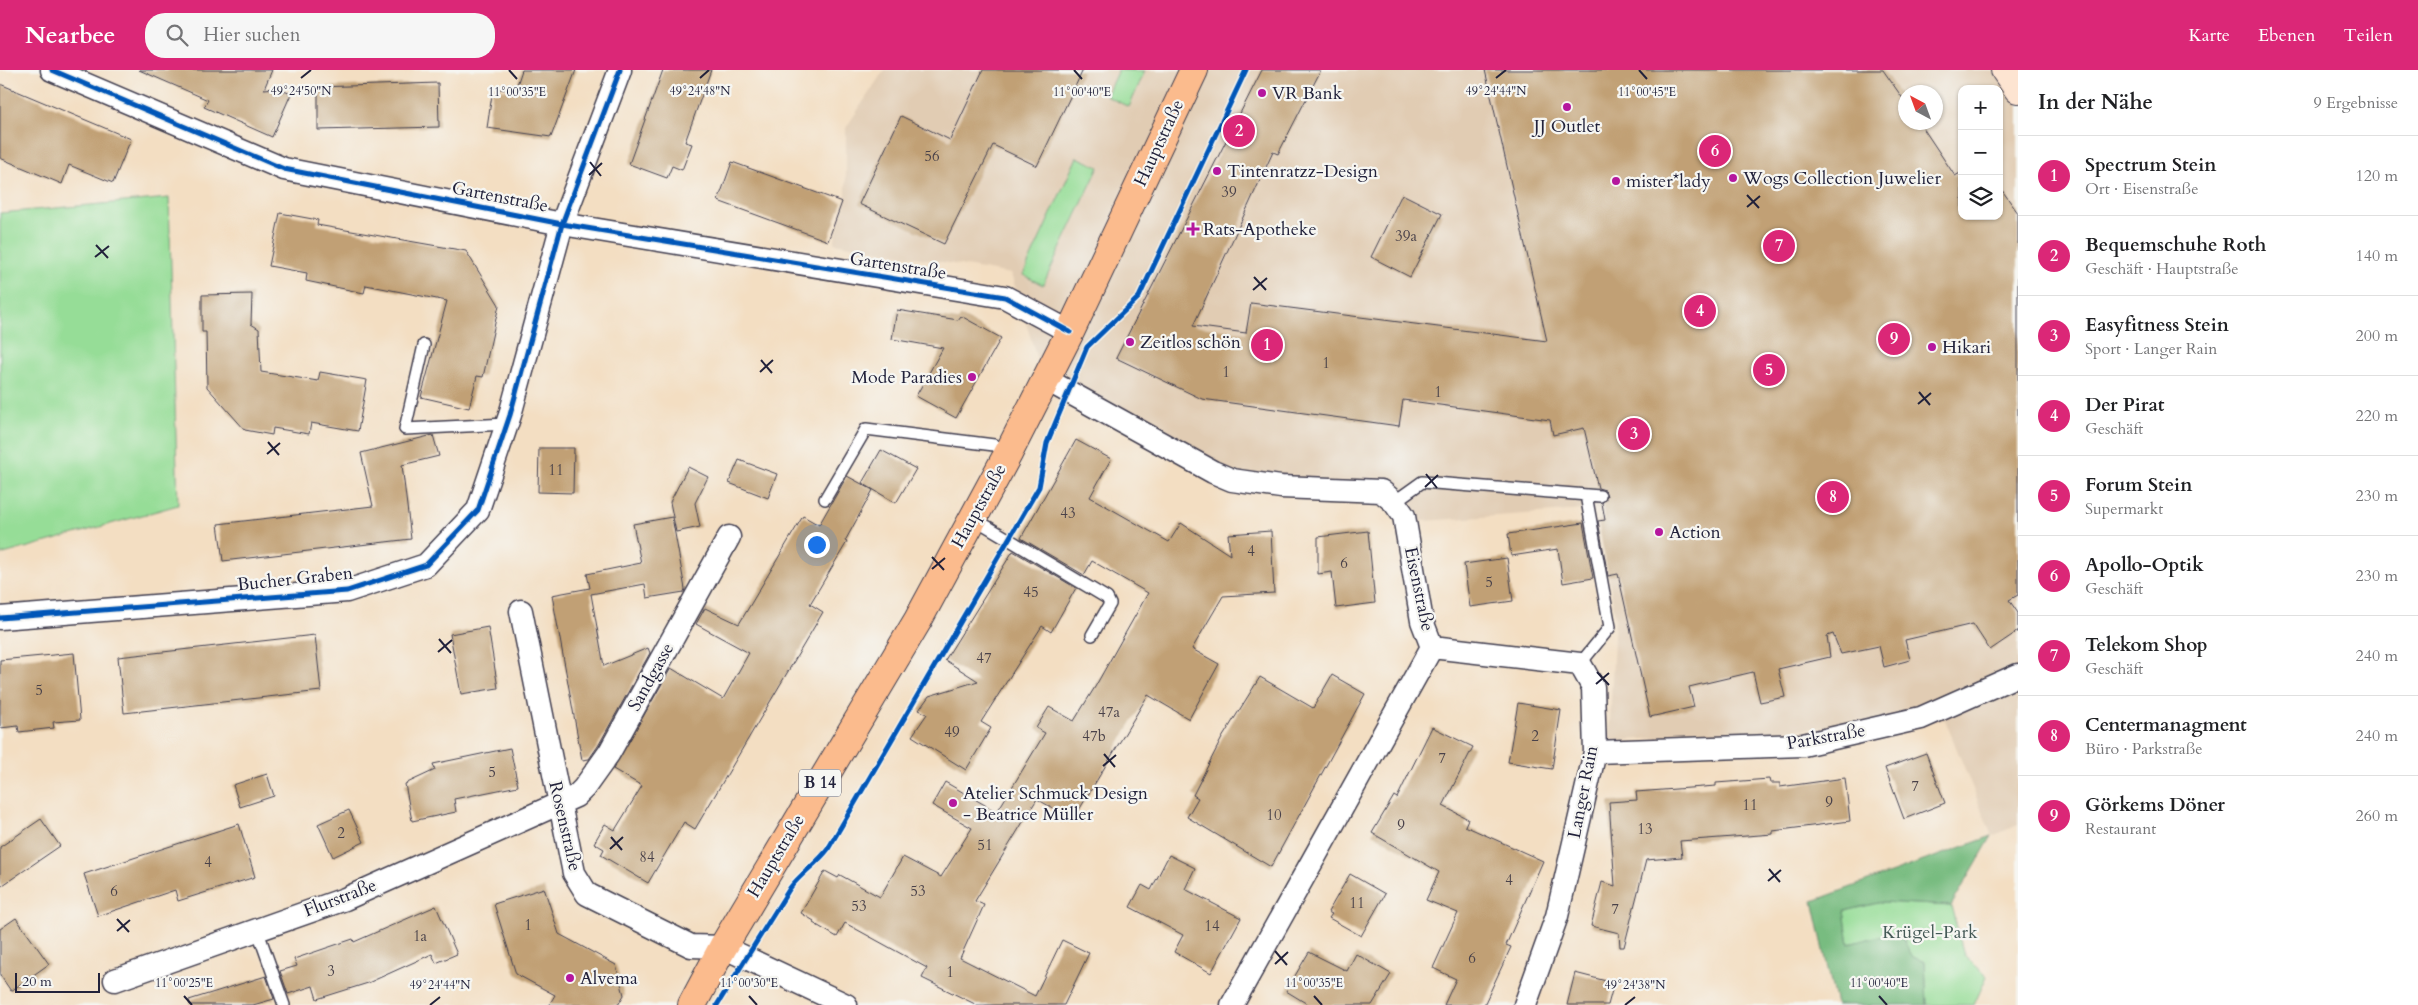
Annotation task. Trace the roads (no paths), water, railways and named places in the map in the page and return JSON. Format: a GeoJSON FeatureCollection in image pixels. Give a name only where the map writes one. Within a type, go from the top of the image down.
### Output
{"type":"FeatureCollection","features":[{"type":"Feature","properties":{"kind":"main road","name":"Hauptstraße"},"geometry":{"type":"LineString","coordinates":[[692,1005],[723,947],[918,620],[1009,452],[1047,380],[1194,70]]}},
{"type":"Feature","properties":{"kind":"street","name":"Gartenstraße"},"geometry":{"type":"LineString","coordinates":[[52,70],[284,169],[562,224],[1005,297],[1070,332]]}},
{"type":"Feature","properties":{"kind":"street","name":"Bucher Graben"},"geometry":{"type":"LineString","coordinates":[[0,618],[347,591],[426,565],[478,510],[507,424],[562,224],[620,70]]}},
{"type":"Feature","properties":{"kind":"street"},"geometry":{"type":"LineString","coordinates":[[2005,70],[2018,89]]}},
{"type":"Feature","properties":{"kind":"street"},"geometry":{"type":"LineString","coordinates":[[1047,380],[1213,472],[1232,480],[1281,487],[1381,491],[1394,502]]}},
{"type":"Feature","properties":{"kind":"street","name":"Eisenstraße"},"geometry":{"type":"LineString","coordinates":[[1232,1005],[1432,647],[1422,621],[1404,516],[1394,502]]}},
{"type":"Feature","properties":{"kind":"street","name":"Sandgasse"},"geometry":{"type":"LineString","coordinates":[[558,803],[576,796],[609,754],[729,537]]}},
{"type":"Feature","properties":{"kind":"street","name":"Rosenstraße"},"geometry":{"type":"LineString","coordinates":[[521,610],[558,803],[574,873],[587,894],[690,946],[723,947]]}},
{"type":"Feature","properties":{"kind":"street"},"geometry":{"type":"LineString","coordinates":[[1432,647],[1580,664]]}},
{"type":"Feature","properties":{"kind":"street","name":"Langer Rain"},"geometry":{"type":"LineString","coordinates":[[1525,1005],[1557,916],[1595,752],[1593,687],[1580,664]]}},
{"type":"Feature","properties":{"kind":"street","name":"Parkstraße"},"geometry":{"type":"LineString","coordinates":[[1595,752],[1803,745],[1920,718],[2018,675]]}},
{"type":"Feature","properties":{"kind":"street","name":"Flurstraße"},"geometry":{"type":"LineString","coordinates":[[115,980],[345,899],[558,803]]}},
{"type":"Feature","properties":{"kind":"street"},"geometry":{"type":"LineString","coordinates":[[723,947],[846,1005]]}},
{"type":"Feature","properties":{"kind":"lane"},"geometry":{"type":"LineString","coordinates":[[424,345],[405,429],[507,424]]}},
{"type":"Feature","properties":{"kind":"lane"},"geometry":{"type":"LineString","coordinates":[[825,499],[866,429],[994,445],[1009,452]]}},
{"type":"Feature","properties":{"kind":"lane"},"geometry":{"type":"LineString","coordinates":[[1394,502],[1422,482],[1600,496]]}},
{"type":"Feature","properties":{"kind":"lane"},"geometry":{"type":"LineString","coordinates":[[1580,664],[1610,627],[1586,495]]}},
{"type":"Feature","properties":{"kind":"lane"},"geometry":{"type":"LineString","coordinates":[[973,518],[1107,598],[1110,604],[1092,635]]}},
{"type":"Feature","properties":{"kind":"lane"},"geometry":{"type":"LineString","coordinates":[[257,929],[284,1005]]}},
{"type":"Feature","properties":{"kind":"place","name":"VR Bank"},"geometry":{"type":"Point","coordinates":[1262,93]}},
{"type":"Feature","properties":{"kind":"place","name":"JJ Outlet"},"geometry":{"type":"Point","coordinates":[1567,107]}},
{"type":"Feature","properties":{"kind":"place","name":"Bequemschuhe Roth"},"geometry":{"type":"Point","coordinates":[1239,131]}},
{"type":"Feature","properties":{"kind":"place","name":"Apollo-Optik"},"geometry":{"type":"Point","coordinates":[1715,151]}},
{"type":"Feature","properties":{"kind":"place","name":"Tintenratzz-Design"},"geometry":{"type":"Point","coordinates":[1217,171]}},
{"type":"Feature","properties":{"kind":"place","name":"Wogs Collection Juwelier"},"geometry":{"type":"Point","coordinates":[1733,178]}},
{"type":"Feature","properties":{"kind":"place","name":"mister*lady"},"geometry":{"type":"Point","coordinates":[1616,181]}},
{"type":"Feature","properties":{"kind":"place","name":"Rats-Apotheke"},"geometry":{"type":"Point","coordinates":[1193,229]}},
{"type":"Feature","properties":{"kind":"place","name":"Telekom Shop"},"geometry":{"type":"Point","coordinates":[1779,246]}},
{"type":"Feature","properties":{"kind":"place","name":"Der Pirat"},"geometry":{"type":"Point","coordinates":[1700,311]}},
{"type":"Feature","properties":{"kind":"place","name":"Görkems Döner"},"geometry":{"type":"Point","coordinates":[1894,339]}},
{"type":"Feature","properties":{"kind":"place","name":"Zeitlos schön"},"geometry":{"type":"Point","coordinates":[1130,342]}},
{"type":"Feature","properties":{"kind":"place","name":"Spectrum Stein"},"geometry":{"type":"Point","coordinates":[1267,345]}},
{"type":"Feature","properties":{"kind":"place","name":"Hikari"},"geometry":{"type":"Point","coordinates":[1932,347]}},
{"type":"Feature","properties":{"kind":"place","name":"Forum Stein"},"geometry":{"type":"Point","coordinates":[1769,370]}},
{"type":"Feature","properties":{"kind":"place","name":"Mode Paradies"},"geometry":{"type":"Point","coordinates":[972,377]}},
{"type":"Feature","properties":{"kind":"place","name":"Easyfitness Stein"},"geometry":{"type":"Point","coordinates":[1634,434]}},
{"type":"Feature","properties":{"kind":"place","name":"Centermanagment"},"geometry":{"type":"Point","coordinates":[1833,497]}},
{"type":"Feature","properties":{"kind":"place","name":"Action"},"geometry":{"type":"Point","coordinates":[1659,532]}},
{"type":"Feature","properties":{"kind":"place","name":"Atelier Schmuck Design - Beatrice Müller"},"geometry":{"type":"Point","coordinates":[953,803]}},
{"type":"Feature","properties":{"kind":"place","name":"Alvema"},"geometry":{"type":"Point","coordinates":[570,978]}},
{"type":"Feature","properties":{"kind":"park label","name":"Krügel-Park"},"geometry":{"type":"Point","coordinates":[1930,932]}}]}
